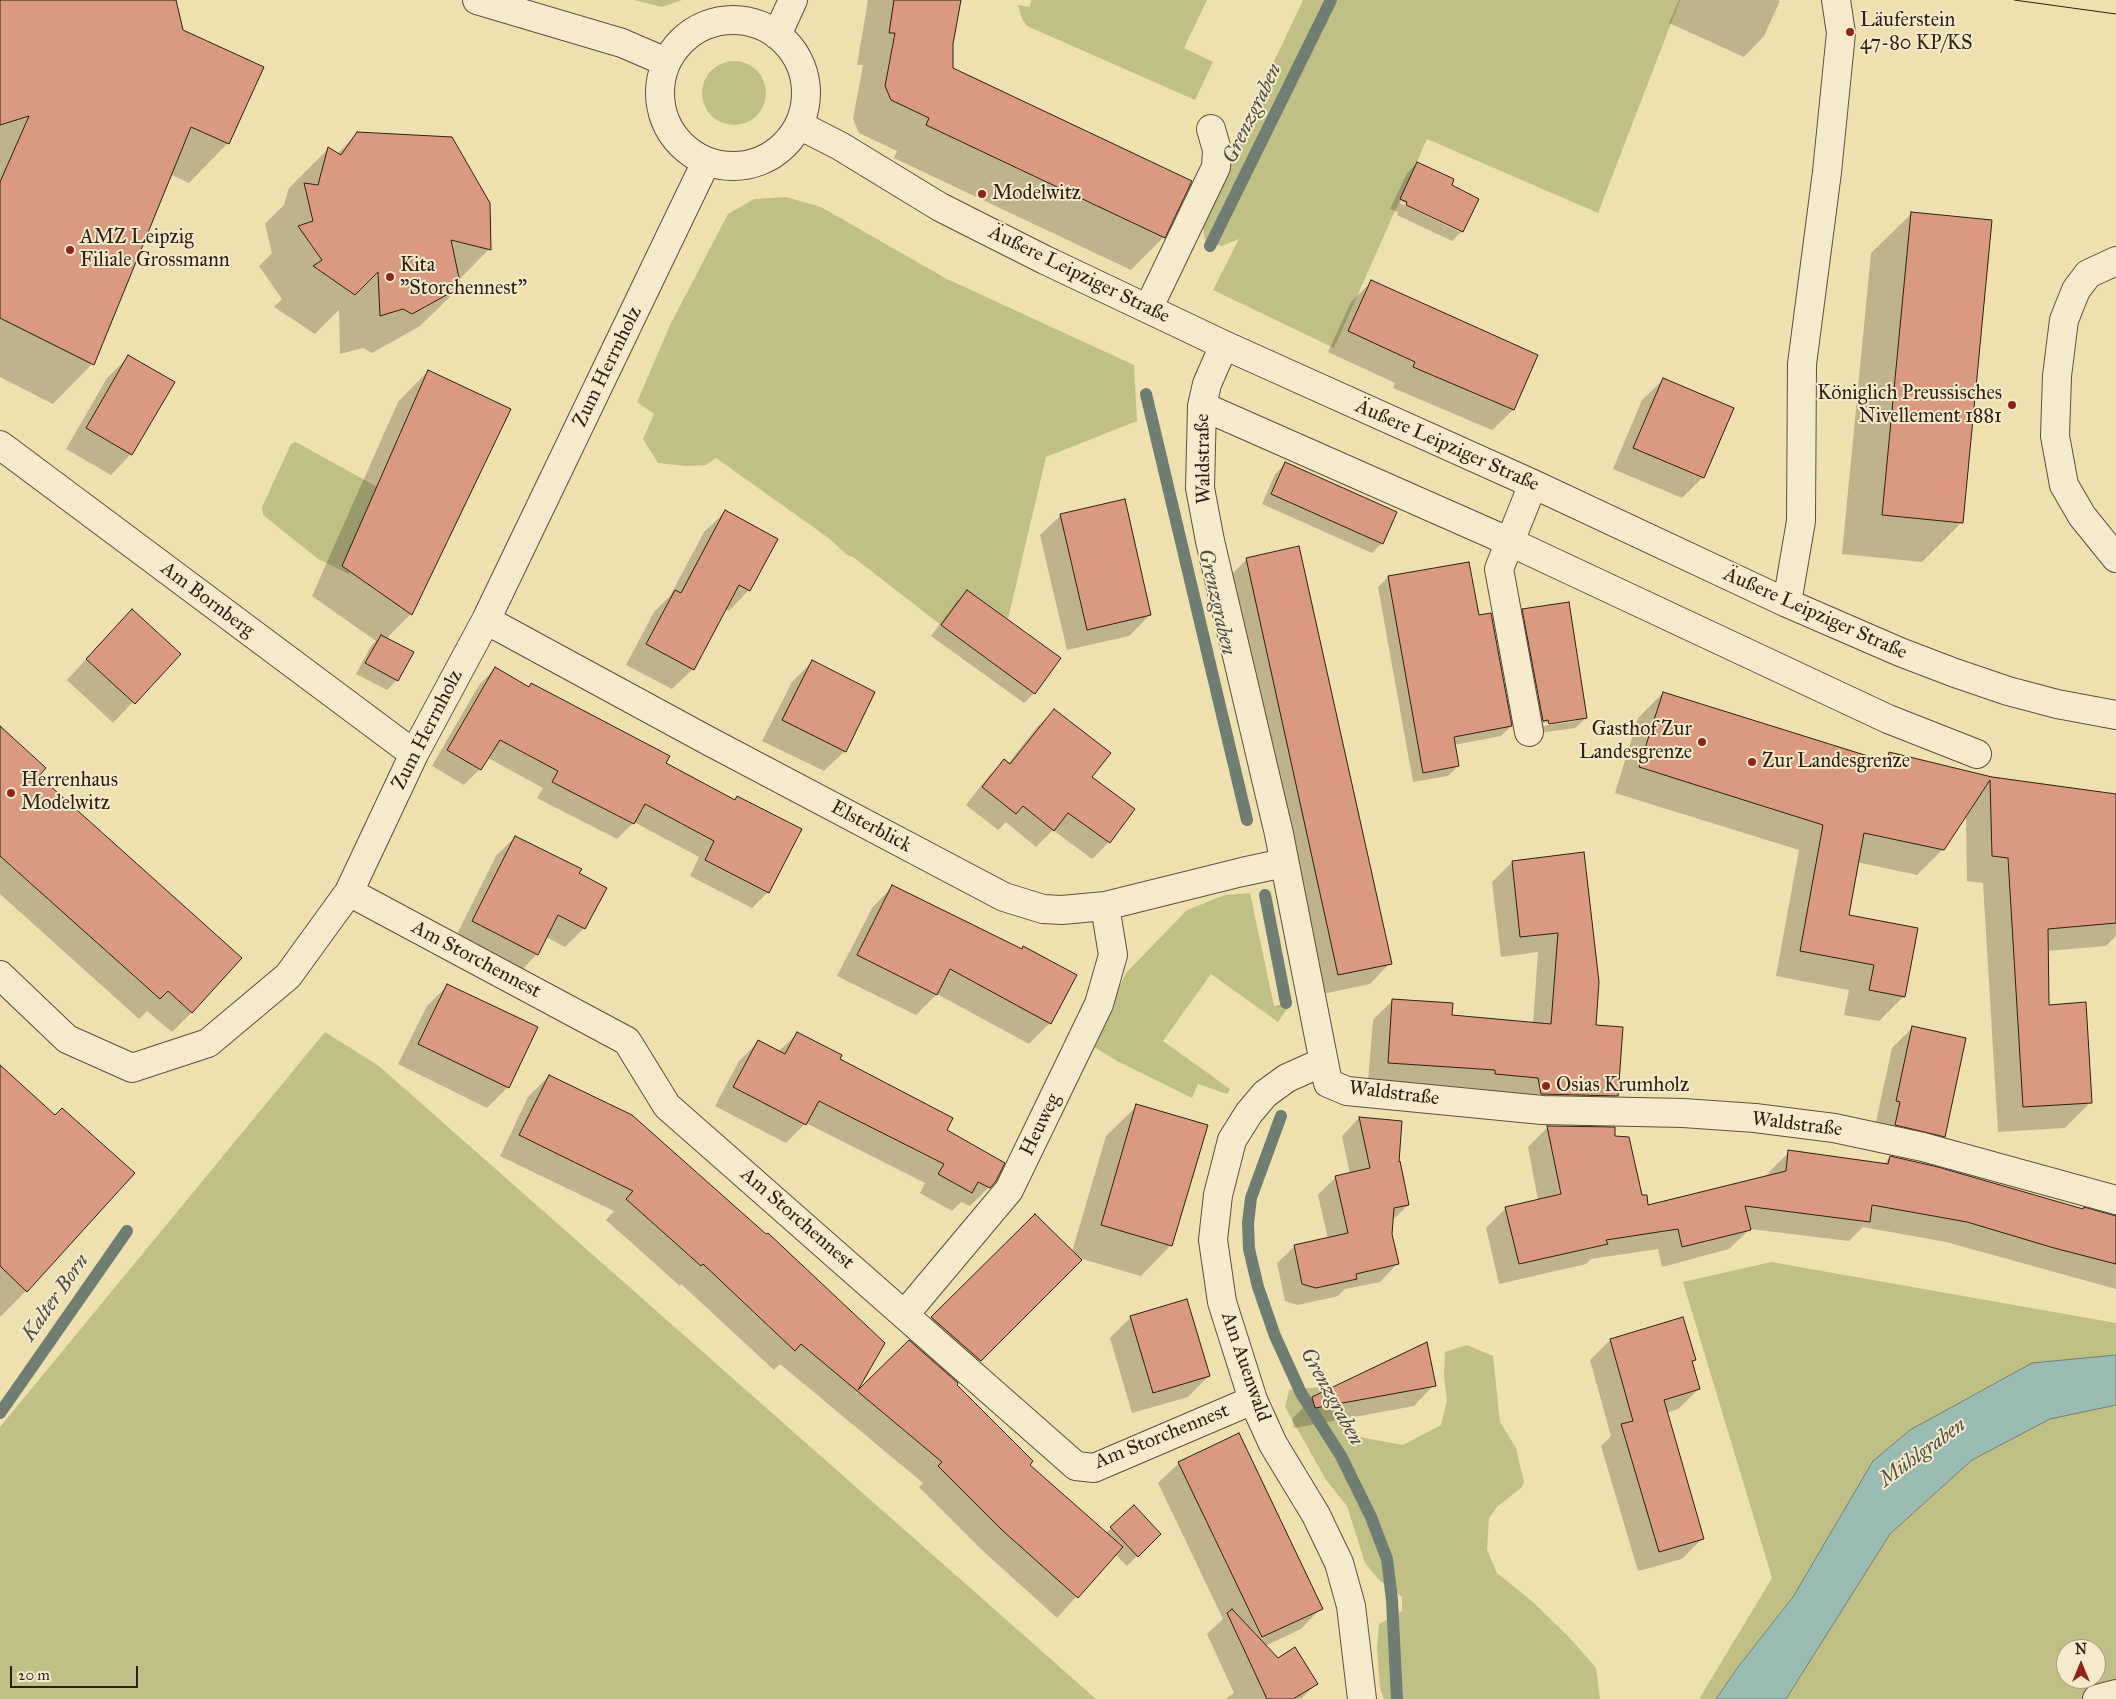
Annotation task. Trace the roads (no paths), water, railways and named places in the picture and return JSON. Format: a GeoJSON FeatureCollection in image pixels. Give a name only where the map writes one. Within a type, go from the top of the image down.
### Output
{"type":"FeatureCollection","features":[{"type":"Feature","properties":{"kind":"street"},"geometry":{"type":"LineString","coordinates":[[477,0],[622,43],[666,62]]}},
{"type":"Feature","properties":{"kind":"street"},"geometry":{"type":"LineString","coordinates":[[777,35],[793,0]]}},
{"type":"Feature","properties":{"kind":"street"},"geometry":{"type":"LineString","coordinates":[[1787,603],[1801,521],[1802,364],[1827,172],[1841,33],[1836,0]]}},
{"type":"Feature","properties":{"kind":"street"},"geometry":{"type":"LineString","coordinates":[[737,20],[758,24],[777,35],[794,53],[804,75],[806,100],[799,125],[787,142],[770,156],[750,164],[728,167],[706,162],[686,150],[670,132],[661,109],[660,85],[666,62],[678,44],[695,30],[715,22],[737,20]]}},
{"type":"Feature","properties":{"kind":"street","name":"Äußere Leipziger Straße"},"geometry":{"type":"LineString","coordinates":[[799,125],[840,146],[940,206],[1010,243],[1224,345],[1532,484],[1787,603],[1900,652],[1955,673],[2008,691],[2057,704],[2116,715]]}},
{"type":"Feature","properties":{"kind":"street"},"geometry":{"type":"LineString","coordinates":[[1148,309],[1216,167],[1217,150],[1211,129]]}},
{"type":"Feature","properties":{"kind":"street","name":"Zum Herrnholz"},"geometry":{"type":"LineString","coordinates":[[0,975],[67,1039],[132,1068],[208,1043],[288,976],[349,892],[414,754],[486,620],[706,162]]}},
{"type":"Feature","properties":{"kind":"street"},"geometry":{"type":"LineString","coordinates":[[2116,261],[2088,274],[2076,290],[2064,320],[2057,376],[2054,436],[2064,485],[2082,516],[2116,558]]}},
{"type":"Feature","properties":{"kind":"street","name":"Waldstraße"},"geometry":{"type":"LineString","coordinates":[[1224,345],[1207,384],[1202,406],[1200,488],[1210,541],[1284,863],[1328,1083],[1347,1091],[1542,1110],[1755,1118],[1834,1128],[1923,1147],[2116,1200]]}},
{"type":"Feature","properties":{"kind":"street"},"geometry":{"type":"LineString","coordinates":[[1202,406],[1510,542],[1888,720],[1977,754]]}},
{"type":"Feature","properties":{"kind":"street","name":"Am Bornberg"},"geometry":{"type":"LineString","coordinates":[[0,445],[414,754]]}},
{"type":"Feature","properties":{"kind":"street"},"geometry":{"type":"LineString","coordinates":[[1529,732],[1499,569],[1532,484]]}},
{"type":"Feature","properties":{"kind":"street","name":"Elsterblick"},"geometry":{"type":"LineString","coordinates":[[486,620],[696,735],[1004,897],[1043,909],[1062,910],[1106,906],[1284,863]]}},
{"type":"Feature","properties":{"kind":"street","name":"Am Storchennest"},"geometry":{"type":"LineString","coordinates":[[349,892],[627,1041],[667,1106],[1076,1466],[1094,1468],[1253,1400]]}},
{"type":"Feature","properties":{"kind":"street","name":"Heuweg"},"geometry":{"type":"LineString","coordinates":[[905,1314],[1014,1182],[1099,1004],[1113,955],[1106,906]]}},
{"type":"Feature","properties":{"kind":"street","name":"Am Auenwald"},"geometry":{"type":"LineString","coordinates":[[1323,1062],[1287,1078],[1265,1094],[1249,1113],[1232,1140],[1218,1195],[1213,1240],[1216,1272],[1222,1302],[1253,1400],[1273,1444],[1316,1515],[1340,1563],[1351,1606],[1362,1699]]}},
{"type":"Feature","properties":{"kind":"street"},"geometry":{"type":"LineString","coordinates":[[2097,1699],[2116,1694]]}},
{"type":"Feature","properties":{"kind":"water","name":"Mühlgraben"},"geometry":{"type":"Polygon","coordinates":[[[2116,1355],[2116,1405],[2050,1419],[1972,1460],[1890,1534],[1786,1699],[1716,1699],[1738,1667],[1793,1597],[1873,1461],[1910,1430],[2032,1363],[2116,1355]]]}},
{"type":"Feature","properties":{"kind":"waterway","name":"Grenzgraben"},"geometry":{"type":"LineString","coordinates":[[1210,246],[1331,0]]}},
{"type":"Feature","properties":{"kind":"waterway","name":"Grenzgraben"},"geometry":{"type":"LineString","coordinates":[[1146,394],[1247,820]]}},
{"type":"Feature","properties":{"kind":"waterway","name":"Grenzgraben"},"geometry":{"type":"LineString","coordinates":[[1265,895],[1286,1003]]}},
{"type":"Feature","properties":{"kind":"waterway","name":"Grenzgraben"},"geometry":{"type":"LineString","coordinates":[[1281,1116],[1251,1198],[1248,1223],[1249,1249],[1258,1287],[1275,1336],[1301,1393],[1341,1456],[1371,1517],[1387,1559],[1392,1600],[1397,1699]]}},
{"type":"Feature","properties":{"kind":"waterway","name":"Kalter Born"},"geometry":{"type":"LineString","coordinates":[[0,1413],[127,1231]]}},
{"type":"Feature","properties":{"kind":"tram line"},"geometry":{"type":"LineString","coordinates":[[2014,0],[2116,14]]}},
{"type":"Feature","properties":{"kind":"place","name":"Läuferstein 47-80 KP/KS"},"geometry":{"type":"Point","coordinates":[1850,32]}},
{"type":"Feature","properties":{"kind":"place","name":"Modelwitz"},"geometry":{"type":"Point","coordinates":[982,194]}},
{"type":"Feature","properties":{"kind":"place","name":"AMZ Leipzig Filiale Grossmann"},"geometry":{"type":"Point","coordinates":[70,250]}},
{"type":"Feature","properties":{"kind":"place","name":"Kita \"Storchennest\""},"geometry":{"type":"Point","coordinates":[390,277]}},
{"type":"Feature","properties":{"kind":"place","name":"Königlich Preussisches Nivellement 1881"},"geometry":{"type":"Point","coordinates":[2012,405]}},
{"type":"Feature","properties":{"kind":"place","name":"Gasthof Zur Landesgrenze"},"geometry":{"type":"Point","coordinates":[1702,742]}},
{"type":"Feature","properties":{"kind":"place","name":"Zur Landesgrenze"},"geometry":{"type":"Point","coordinates":[1752,762]}},
{"type":"Feature","properties":{"kind":"place","name":"Herrenhaus Modelwitz"},"geometry":{"type":"Point","coordinates":[11,793]}},
{"type":"Feature","properties":{"kind":"place","name":"Osias Krumholz"},"geometry":{"type":"Point","coordinates":[1546,1086]}}]}
